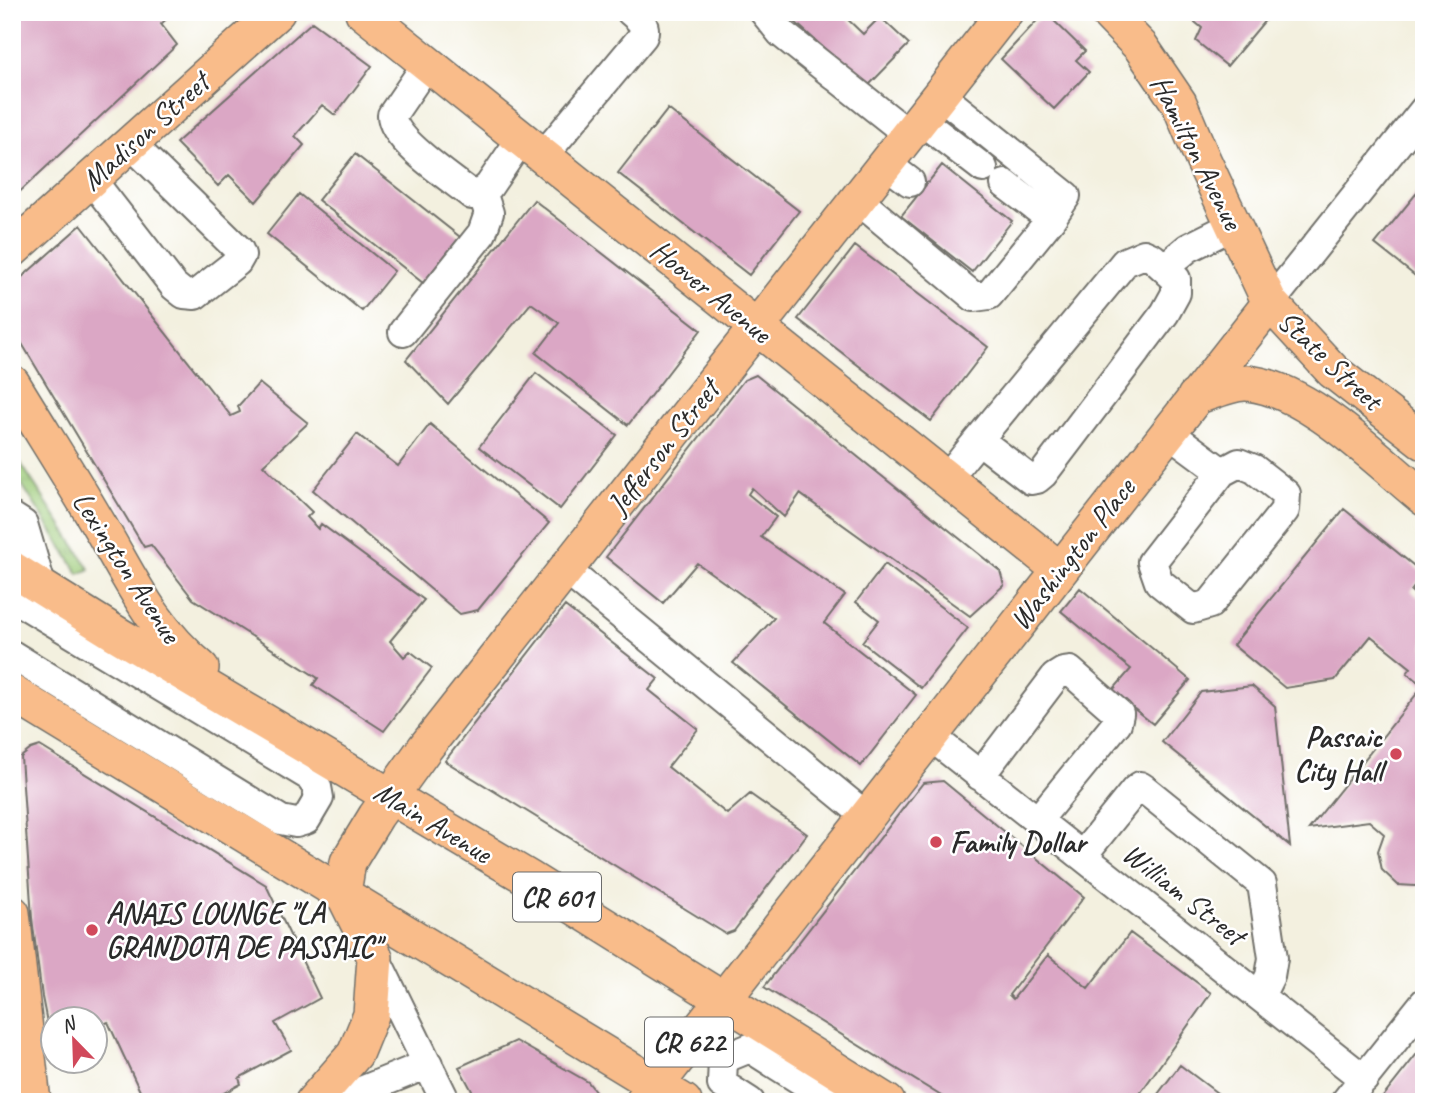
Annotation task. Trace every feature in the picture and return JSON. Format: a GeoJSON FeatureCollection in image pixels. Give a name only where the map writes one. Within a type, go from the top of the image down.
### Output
{"type":"FeatureCollection","features":[{"type":"Feature","properties":{"kind":"main road","name":"Madison Street"},"geometry":{"type":"LineString","coordinates":[[12,250],[277,12]]}},
{"type":"Feature","properties":{"kind":"main road","name":"Hoover Avenue"},"geometry":{"type":"LineString","coordinates":[[363,12],[1059,569]]}},
{"type":"Feature","properties":{"kind":"main road","name":"Jefferson Street"},"geometry":{"type":"LineString","coordinates":[[343,893],[348,862],[390,796],[857,199],[897,173],[922,116],[1005,12]]}},
{"type":"Feature","properties":{"kind":"main road","name":"Hamilton Avenue"},"geometry":{"type":"LineString","coordinates":[[1107,12],[1141,47],[1180,103],[1270,303]]}},
{"type":"Feature","properties":{"kind":"main road","name":"Washington Place"},"geometry":{"type":"LineString","coordinates":[[722,1000],[1270,303]]}},
{"type":"Feature","properties":{"kind":"main road","name":"State Street"},"geometry":{"type":"LineString","coordinates":[[1270,303],[1333,371],[1424,442]]}},
{"type":"Feature","properties":{"kind":"main road","name":"Lexington Avenue"},"geometry":{"type":"LineString","coordinates":[[12,383],[153,619],[182,652],[271,725]]}},
{"type":"Feature","properties":{"kind":"main road","name":"State Street"},"geometry":{"type":"LineString","coordinates":[[1195,397],[1244,383],[1284,392],[1326,418],[1424,498]]}},
{"type":"Feature","properties":{"kind":"main road","name":"Main Avenue"},"geometry":{"type":"LineString","coordinates":[[12,569],[27,593],[271,725],[298,755],[390,796],[530,879],[722,1000],[784,1054],[887,1102]]}},
{"type":"Feature","properties":{"kind":"main road"},"geometry":{"type":"LineString","coordinates":[[12,693],[253,821],[343,893],[661,1096]]}},
{"type":"Feature","properties":{"kind":"main road"},"geometry":{"type":"LineString","coordinates":[[313,1102],[355,1054],[371,1015],[375,957],[343,893]]}},
{"type":"Feature","properties":{"kind":"main road"},"geometry":{"type":"LineString","coordinates":[[12,913],[33,1102]]}},
{"type":"Feature","properties":{"kind":"main road","name":"CR 622"},"geometry":{"type":"LineString","coordinates":[[661,1096],[722,1000]]}},
{"type":"Feature","properties":{"kind":"street"},"geometry":{"type":"LineString","coordinates":[[427,64],[392,115],[392,123],[401,138],[472,195],[489,187],[532,148],[643,36],[643,24],[631,12]]}},
{"type":"Feature","properties":{"kind":"street"},"geometry":{"type":"LineString","coordinates":[[764,12],[780,33],[1066,196],[1051,219],[989,295],[974,296],[857,199]]}},
{"type":"Feature","properties":{"kind":"street","name":"Washington Place"},"geometry":{"type":"LineString","coordinates":[[1270,303],[1424,110]]}},
{"type":"Feature","properties":{"kind":"street"},"geometry":{"type":"LineString","coordinates":[[922,116],[983,168]]}},
{"type":"Feature","properties":{"kind":"street"},"geometry":{"type":"LineString","coordinates":[[91,179],[174,286],[184,294],[195,295],[237,262],[241,255],[239,250],[131,144]]}},
{"type":"Feature","properties":{"kind":"street"},"geometry":{"type":"LineString","coordinates":[[1006,184],[1051,219]]}},
{"type":"Feature","properties":{"kind":"street"},"geometry":{"type":"LineString","coordinates":[[403,332],[482,233],[489,213],[482,192]]}},
{"type":"Feature","properties":{"kind":"street"},"geometry":{"type":"LineString","coordinates":[[1164,268],[1188,248],[1234,225]]}},
{"type":"Feature","properties":{"kind":"street"},"geometry":{"type":"LineString","coordinates":[[947,479],[1125,262],[1144,254],[1153,258],[1176,279],[1176,293],[1165,313],[1037,479],[1031,480],[979,440]]}},
{"type":"Feature","properties":{"kind":"street"},"geometry":{"type":"LineString","coordinates":[[1168,432],[1222,472]]}},
{"type":"Feature","properties":{"kind":"street"},"geometry":{"type":"LineString","coordinates":[[1239,464],[1254,469],[1286,494],[1285,510],[1210,604],[1193,609],[1159,582],[1152,562],[1222,472],[1239,464]]}},
{"type":"Feature","properties":{"kind":"street"},"geometry":{"type":"LineString","coordinates":[[12,517],[23,524],[27,593],[298,755],[320,797],[306,820],[296,823],[281,820],[253,821],[12,655]]}},
{"type":"Feature","properties":{"kind":"street"},"geometry":{"type":"LineString","coordinates":[[566,570],[866,817]]}},
{"type":"Feature","properties":{"kind":"street"},"geometry":{"type":"LineString","coordinates":[[980,776],[1055,677],[1070,671],[1119,714],[1117,723],[1037,821]]}},
{"type":"Feature","properties":{"kind":"street","name":"William Street"},"geometry":{"type":"LineString","coordinates":[[929,736],[1364,1079]]}},
{"type":"Feature","properties":{"kind":"street"},"geometry":{"type":"LineString","coordinates":[[1082,856],[1135,790],[1140,786],[1143,788],[1262,884],[1273,958],[1270,976],[1260,996]]}},
{"type":"Feature","properties":{"kind":"street"},"geometry":{"type":"LineString","coordinates":[[375,957],[446,1102]]}},
{"type":"Feature","properties":{"kind":"street"},"geometry":{"type":"LineString","coordinates":[[1345,1102],[1424,1003]]}},
{"type":"Feature","properties":{"kind":"street"},"geometry":{"type":"LineString","coordinates":[[750,1102],[722,1084],[723,1059],[750,1048],[784,1054],[835,1102]]}},
{"type":"Feature","properties":{"kind":"street"},"geometry":{"type":"LineString","coordinates":[[334,1102],[428,1064]]}},
{"type":"Feature","properties":{"kind":"green space"},"geometry":{"type":"Polygon","coordinates":[[[12,450],[90,569],[79,574],[12,469],[12,450]]]}},
{"type":"Feature","properties":{"kind":"building"},"geometry":{"type":"Polygon","coordinates":[[[12,12],[174,12],[161,24],[177,45],[12,199],[12,12]]]}},
{"type":"Feature","properties":{"kind":"building"},"geometry":{"type":"Polygon","coordinates":[[[784,12],[840,12],[863,34],[880,17],[909,44],[867,87],[784,12]]]}},
{"type":"Feature","properties":{"kind":"building"},"geometry":{"type":"Polygon","coordinates":[[[1045,12],[1085,51],[1076,60],[1089,72],[1054,109],[1001,59],[1045,12]]]}},
{"type":"Feature","properties":{"kind":"building"},"geometry":{"type":"Polygon","coordinates":[[[1183,12],[1272,12],[1227,66],[1196,41],[1202,28],[1183,12]]]}},
{"type":"Feature","properties":{"kind":"building"},"geometry":{"type":"Polygon","coordinates":[[[312,22],[372,66],[335,115],[322,105],[295,136],[304,145],[256,202],[229,175],[218,186],[176,143],[312,22]]]}},
{"type":"Feature","properties":{"kind":"building"},"geometry":{"type":"Polygon","coordinates":[[[668,109],[799,211],[749,275],[618,173],[668,109]]]}},
{"type":"Feature","properties":{"kind":"building"},"geometry":{"type":"Polygon","coordinates":[[[355,154],[460,237],[423,283],[318,200],[355,154]]]}},
{"type":"Feature","properties":{"kind":"building"},"geometry":{"type":"Polygon","coordinates":[[[942,165],[1012,221],[972,272],[901,216],[942,165]]]}},
{"type":"Feature","properties":{"kind":"building"},"geometry":{"type":"Polygon","coordinates":[[[1424,184],[1424,283],[1375,244],[1424,184]]]}},
{"type":"Feature","properties":{"kind":"building"},"geometry":{"type":"Polygon","coordinates":[[[299,194],[394,271],[362,311],[267,234],[299,194]]]}},
{"type":"Feature","properties":{"kind":"building"},"geometry":{"type":"Polygon","coordinates":[[[534,200],[701,330],[628,425],[536,353],[559,323],[531,303],[448,404],[406,360],[534,200]]]}},
{"type":"Feature","properties":{"kind":"building"},"geometry":{"type":"Polygon","coordinates":[[[81,225],[231,416],[240,412],[238,406],[259,383],[308,423],[263,465],[312,512],[307,517],[318,529],[321,524],[424,600],[390,641],[404,657],[410,651],[432,668],[384,731],[313,685],[318,678],[193,599],[151,545],[144,547],[12,327],[12,286],[81,225]]]}},
{"type":"Feature","properties":{"kind":"building"},"geometry":{"type":"Polygon","coordinates":[[[855,246],[988,347],[931,421],[798,319],[855,246]]]}},
{"type":"Feature","properties":{"kind":"building"},"geometry":{"type":"Polygon","coordinates":[[[536,373],[617,435],[560,509],[479,447],[536,373]]]}},
{"type":"Feature","properties":{"kind":"building"},"geometry":{"type":"Polygon","coordinates":[[[756,375],[1000,571],[1004,585],[970,616],[800,494],[784,517],[752,488],[748,494],[776,517],[761,537],[845,595],[824,623],[916,695],[861,766],[733,663],[774,618],[697,563],[663,603],[606,557],[744,380],[756,375]]]}},
{"type":"Feature","properties":{"kind":"building"},"geometry":{"type":"Polygon","coordinates":[[[430,424],[549,523],[478,610],[460,614],[313,490],[357,434],[398,466],[430,424]]]}},
{"type":"Feature","properties":{"kind":"building","name":"Passaic City Hall"},"geometry":{"type":"Polygon","coordinates":[[[1344,509],[1424,574],[1411,591],[1424,602],[1424,883],[1415,886],[1398,885],[1382,870],[1378,851],[1384,834],[1369,821],[1309,829],[1423,686],[1407,673],[1411,668],[1371,636],[1335,680],[1285,688],[1233,645],[1344,509]]]}},
{"type":"Feature","properties":{"kind":"building"},"geometry":{"type":"Polygon","coordinates":[[[885,564],[968,628],[921,688],[862,642],[879,620],[856,602],[885,564]]]}},
{"type":"Feature","properties":{"kind":"building"},"geometry":{"type":"Polygon","coordinates":[[[1080,588],[1190,680],[1153,724],[1112,691],[1131,669],[1061,611],[1080,588]]]}},
{"type":"Feature","properties":{"kind":"building"},"geometry":{"type":"Polygon","coordinates":[[[565,606],[658,679],[649,690],[698,729],[668,767],[727,814],[750,794],[807,834],[734,931],[726,934],[445,761],[565,606]]]}},
{"type":"Feature","properties":{"kind":"building"},"geometry":{"type":"Polygon","coordinates":[[[1252,686],[1275,706],[1290,846],[1162,742],[1201,692],[1252,686]]]}},
{"type":"Feature","properties":{"kind":"building"},"geometry":{"type":"Polygon","coordinates":[[[40,746],[266,885],[320,998],[275,1023],[291,1050],[239,1078],[241,1084],[207,1102],[145,1102],[108,1022],[108,1006],[44,1006],[32,918],[21,757],[40,746]]]}},
{"type":"Feature","properties":{"kind":"building"},"geometry":{"type":"Polygon","coordinates":[[[943,781],[1084,897],[1009,995],[1013,999],[1048,955],[1088,988],[1130,933],[1211,993],[1134,1102],[951,1102],[764,987],[923,783],[943,781]]]}},
{"type":"Feature","properties":{"kind":"building"},"geometry":{"type":"Polygon","coordinates":[[[516,1041],[588,1082],[596,1092],[595,1100],[478,1102],[459,1067],[516,1041]]]}},
{"type":"Feature","properties":{"kind":"building"},"geometry":{"type":"Polygon","coordinates":[[[1424,1045],[1424,1102],[1379,1102],[1424,1045]]]}},
{"type":"Feature","properties":{"kind":"building"},"geometry":{"type":"Polygon","coordinates":[[[1180,1065],[1229,1102],[1152,1102],[1180,1065]]]}},
{"type":"Feature","properties":{"kind":"place","name":"Passaic City Hall"},"geometry":{"type":"Point","coordinates":[1396,754]}},
{"type":"Feature","properties":{"kind":"place","name":"Family Dollar"},"geometry":{"type":"Point","coordinates":[936,842]}},
{"type":"Feature","properties":{"kind":"place","name":"ANAIS LOUNGE \"LA GRANDOTA DE PASSAIC\""},"geometry":{"type":"Point","coordinates":[92,930]}}]}
